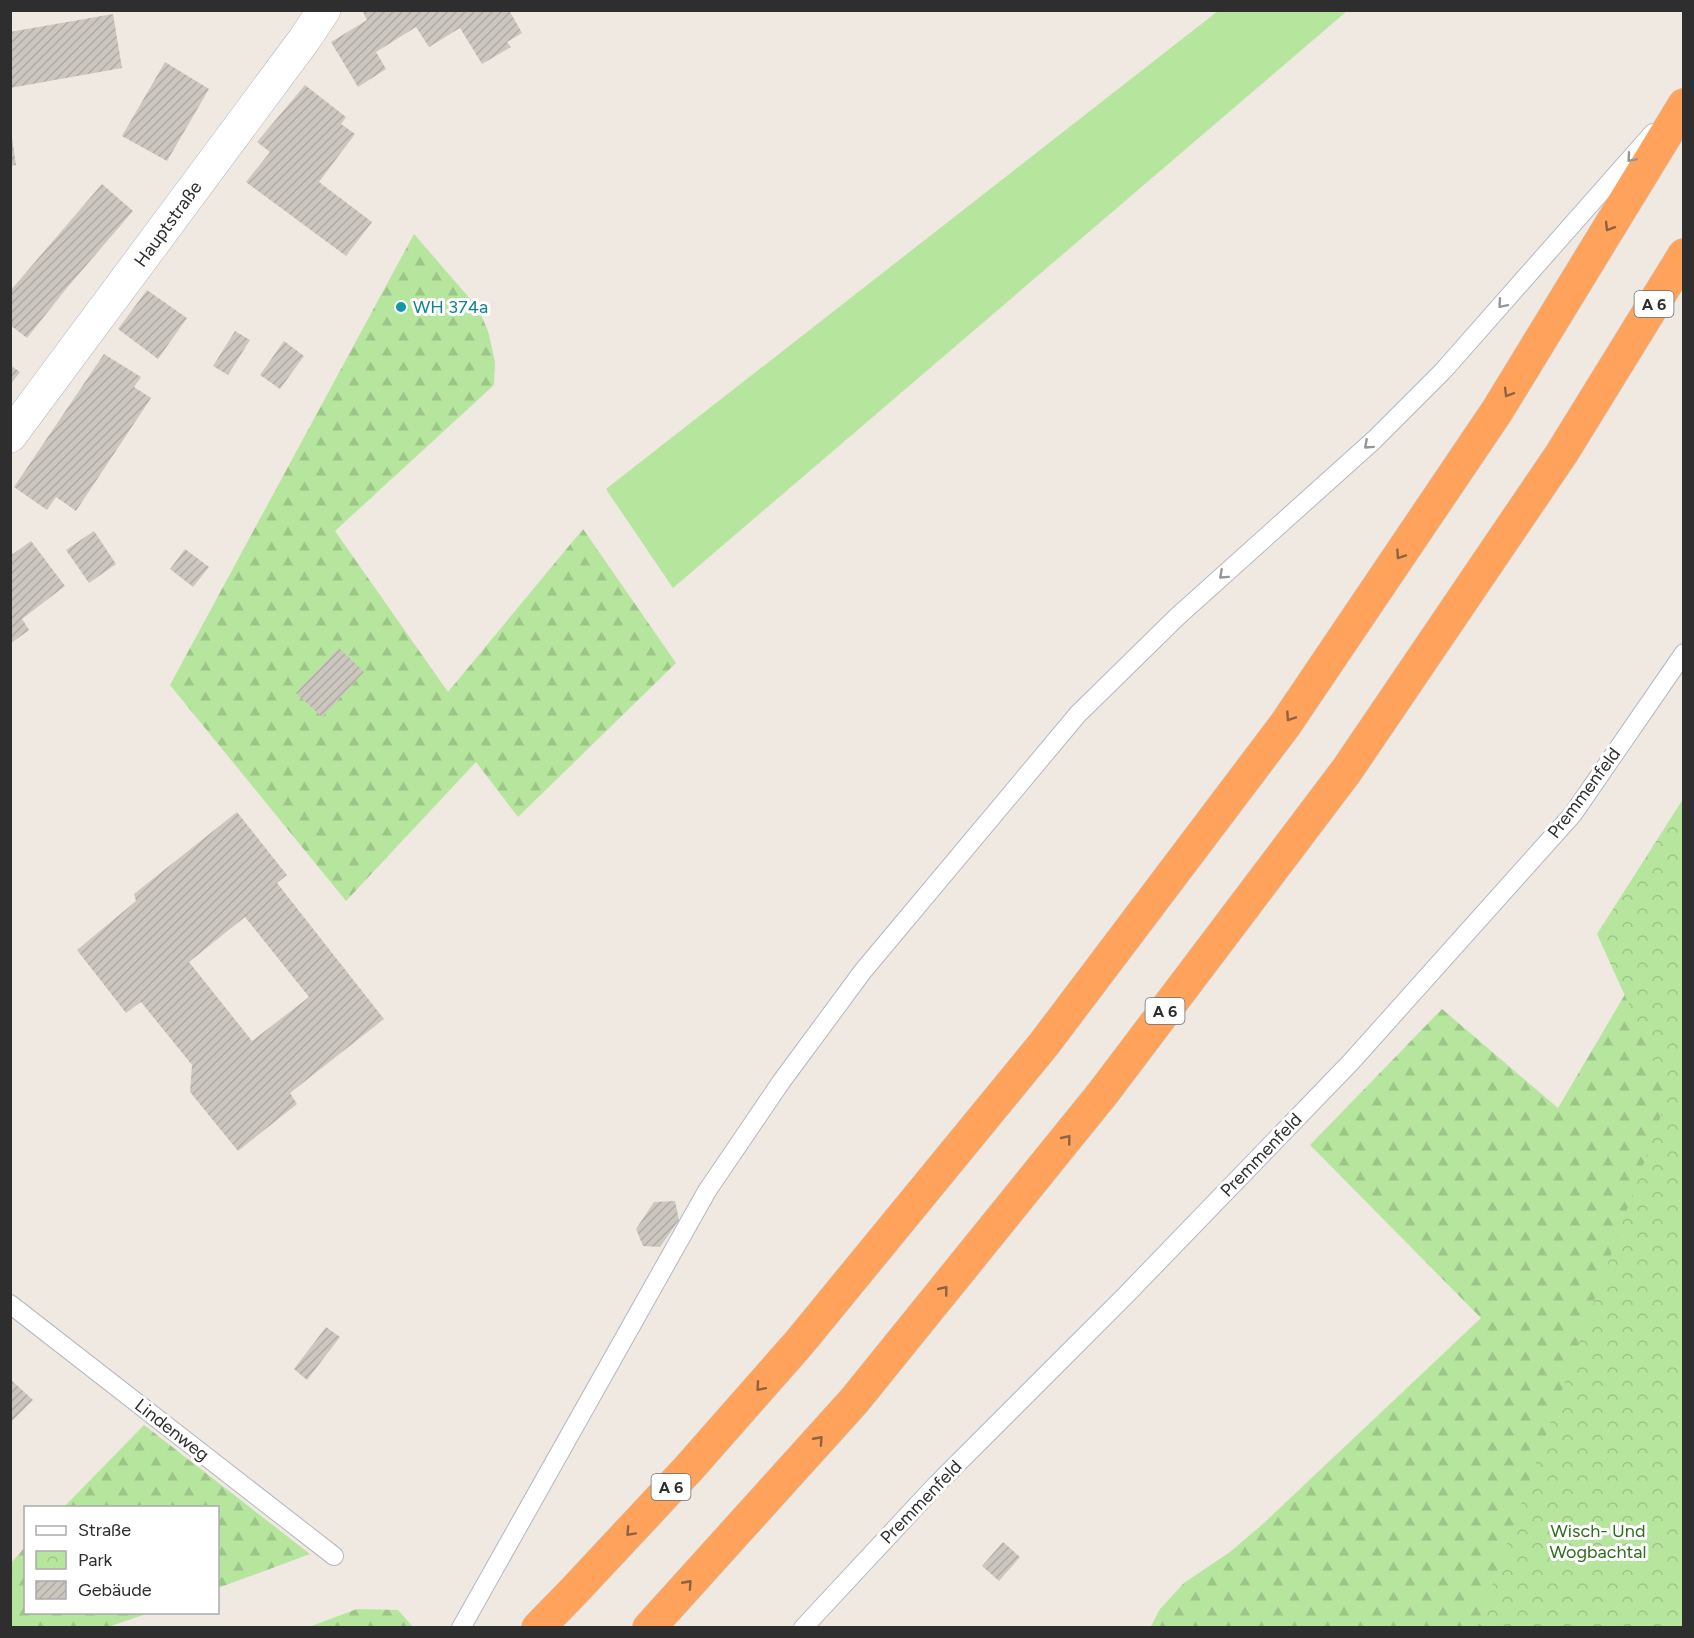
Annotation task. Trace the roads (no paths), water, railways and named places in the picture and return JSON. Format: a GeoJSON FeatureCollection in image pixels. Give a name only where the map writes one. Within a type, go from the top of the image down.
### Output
{"type":"FeatureCollection","features":[{"type":"Feature","properties":{"kind":"highway","name":"A 6"},"geometry":{"type":"LineString","coordinates":[[538,1628],[689,1468],[799,1343],[1037,1053],[1285,725],[1497,411],[1683,105]]}},
{"type":"Feature","properties":{"kind":"highway","name":"A 6"},"geometry":{"type":"LineString","coordinates":[[649,1628],[854,1401],[1104,1093],[1347,770],[1555,463],[1683,255]]}},
{"type":"Feature","properties":{"kind":"street","name":"Hauptstraße"},"geometry":{"type":"LineString","coordinates":[[10,436],[324,10]]}},
{"type":"Feature","properties":{"kind":"lane"},"geometry":{"type":"LineString","coordinates":[[461,1628],[707,1191],[781,1082],[863,971],[1078,714],[1178,616],[1374,440],[1443,371],[1683,98]]}},
{"type":"Feature","properties":{"kind":"lane","name":"Premmenfeld"},"geometry":{"type":"LineString","coordinates":[[803,1628],[936,1485],[1125,1296],[1351,1062],[1573,814],[1683,653]]}},
{"type":"Feature","properties":{"kind":"lane","name":"Lindenweg"},"geometry":{"type":"LineString","coordinates":[[10,1304],[334,1556]]}},
{"type":"Feature","properties":{"kind":"place","name":"WH 374a"},"geometry":{"type":"Point","coordinates":[401,307]}},
{"type":"Feature","properties":{"kind":"park label","name":"Wisch- Und Wogbachtal"},"geometry":{"type":"Point","coordinates":[1598,1541]}}]}
